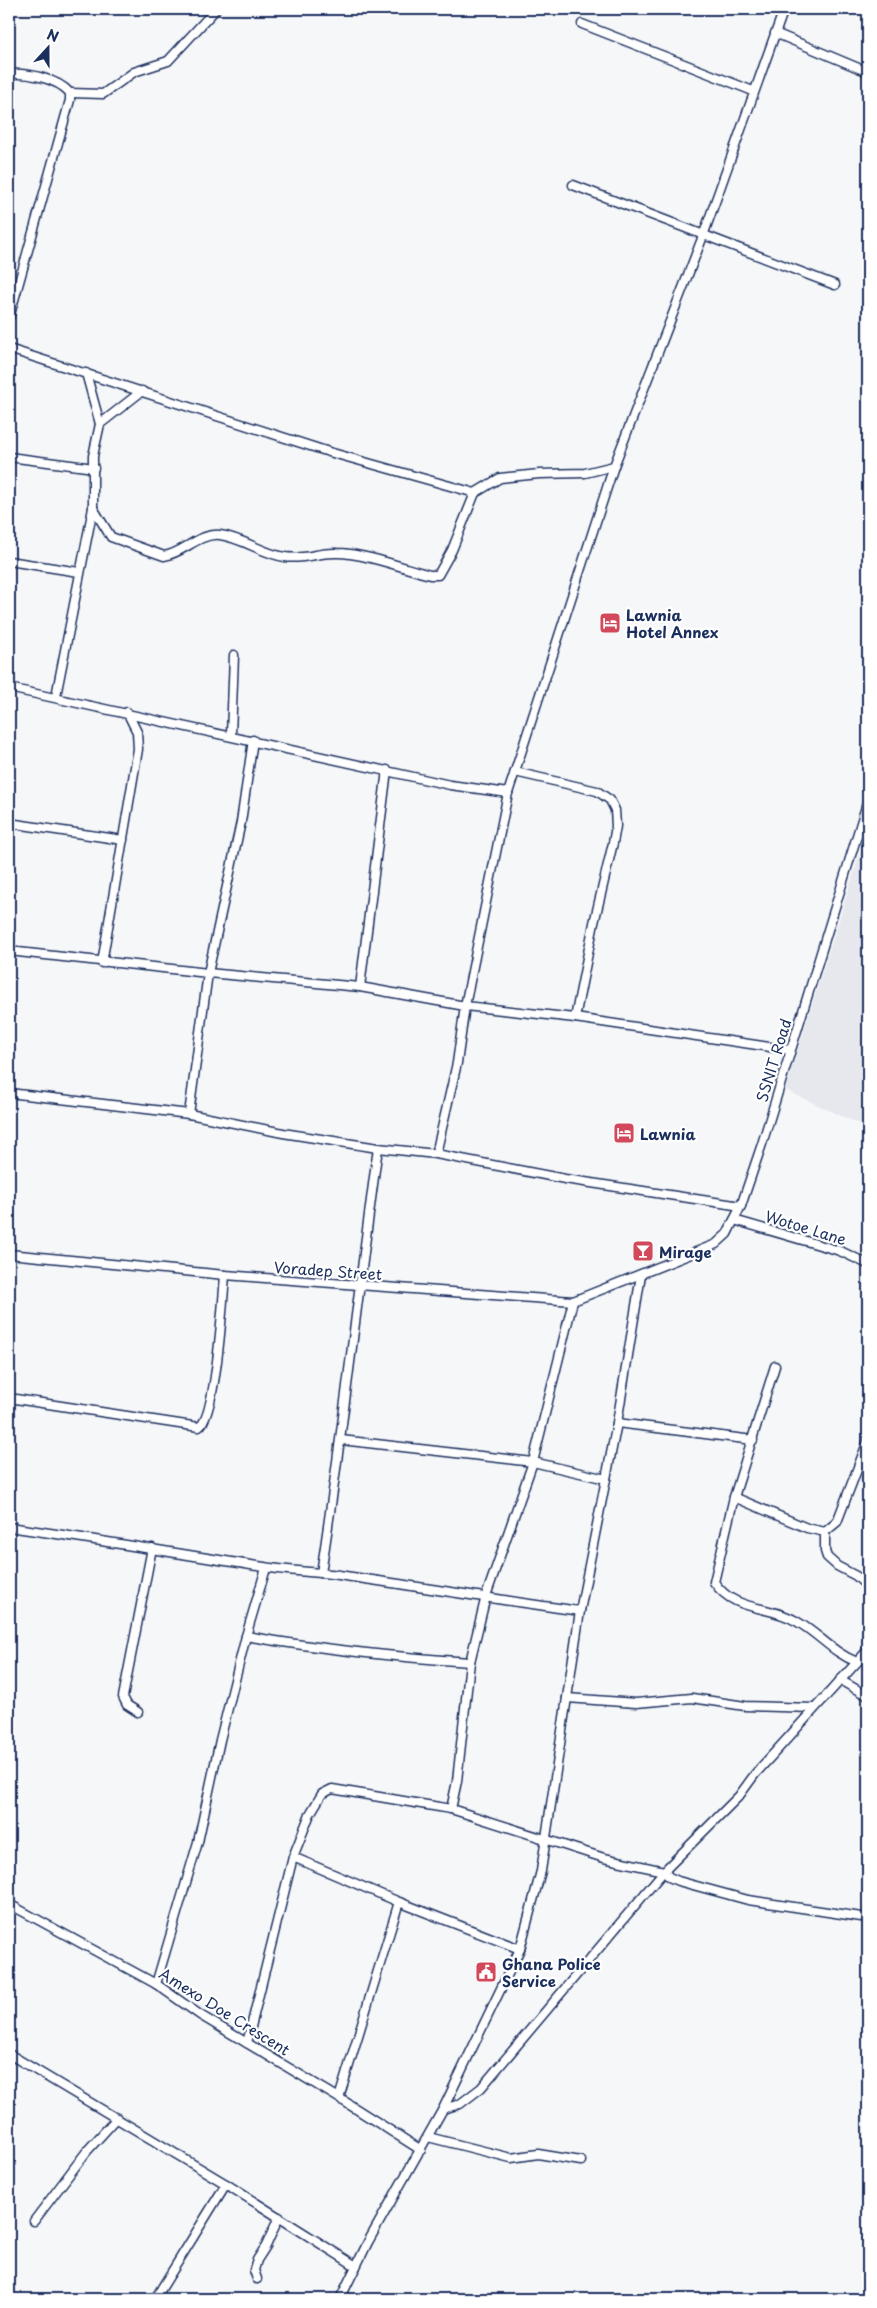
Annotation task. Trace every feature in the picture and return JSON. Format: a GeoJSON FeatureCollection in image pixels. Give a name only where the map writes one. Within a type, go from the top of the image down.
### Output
{"type":"FeatureCollection","features":[{"type":"Feature","properties":{"kind":"street"},"geometry":{"type":"LineString","coordinates":[[9,74],[50,80],[65,87],[70,93],[103,94],[134,72],[168,61],[216,9]]}},
{"type":"Feature","properties":{"kind":"street"},"geometry":{"type":"LineString","coordinates":[[436,1154],[457,1063],[465,1006],[508,793],[614,466],[703,236],[784,9]]}},
{"type":"Feature","properties":{"kind":"street"},"geometry":{"type":"LineString","coordinates":[[582,24],[754,91]]}},
{"type":"Feature","properties":{"kind":"street"},"geometry":{"type":"LineString","coordinates":[[775,33],[868,72]]}},
{"type":"Feature","properties":{"kind":"street"},"geometry":{"type":"LineString","coordinates":[[9,318],[65,118],[70,93]]}},
{"type":"Feature","properties":{"kind":"street"},"geometry":{"type":"LineString","coordinates":[[573,185],[834,285]]}},
{"type":"Feature","properties":{"kind":"street"},"geometry":{"type":"LineString","coordinates":[[9,349],[330,452],[475,493]]}},
{"type":"Feature","properties":{"kind":"street"},"geometry":{"type":"LineString","coordinates":[[56,696],[93,508],[93,456],[100,424],[86,373]]}},
{"type":"Feature","properties":{"kind":"street"},"geometry":{"type":"LineString","coordinates":[[100,424],[142,391]]}},
{"type":"Feature","properties":{"kind":"street"},"geometry":{"type":"LineString","coordinates":[[9,457],[94,468]]}},
{"type":"Feature","properties":{"kind":"street"},"geometry":{"type":"LineString","coordinates":[[93,508],[110,537],[164,556],[173,554],[197,539],[219,535],[249,543],[283,557],[304,559],[329,553],[350,554],[430,575],[438,575],[452,550],[475,493],[500,478],[539,474],[585,473],[614,466]]}},
{"type":"Feature","properties":{"kind":"street"},"geometry":{"type":"LineString","coordinates":[[9,561],[79,572]]}},
{"type":"Feature","properties":{"kind":"street"},"geometry":{"type":"LineString","coordinates":[[230,735],[234,655]]}},
{"type":"Feature","properties":{"kind":"street"},"geometry":{"type":"LineString","coordinates":[[9,688],[56,696],[450,784],[508,793]]}},
{"type":"Feature","properties":{"kind":"street"},"geometry":{"type":"LineString","coordinates":[[102,962],[138,749],[136,732],[127,712]]}},
{"type":"Feature","properties":{"kind":"street"},"geometry":{"type":"LineString","coordinates":[[189,1114],[208,973],[241,822],[253,740]]}},
{"type":"Feature","properties":{"kind":"street"},"geometry":{"type":"LineString","coordinates":[[360,987],[387,770]]}},
{"type":"Feature","properties":{"kind":"street"},"geometry":{"type":"LineString","coordinates":[[515,772],[598,791],[610,800],[615,810],[616,826],[613,843],[594,923],[575,1018]]}},
{"type":"Feature","properties":{"kind":"street","name":"SSNIT Road"},"geometry":{"type":"LineString","coordinates":[[641,1275],[716,1244],[727,1234],[741,1206],[762,1144],[868,800]]}},
{"type":"Feature","properties":{"kind":"street"},"geometry":{"type":"LineString","coordinates":[[9,823],[123,840]]}},
{"type":"Feature","properties":{"kind":"street"},"geometry":{"type":"LineString","coordinates":[[9,951],[208,973],[360,987],[465,1006],[575,1018],[790,1050]]}},
{"type":"Feature","properties":{"kind":"street"},"geometry":{"type":"LineString","coordinates":[[9,1093],[189,1114],[378,1148],[436,1154],[564,1179],[741,1206]]}},
{"type":"Feature","properties":{"kind":"street"},"geometry":{"type":"LineString","coordinates":[[321,1573],[341,1440],[359,1286],[378,1148]]}},
{"type":"Feature","properties":{"kind":"street","name":"Wotoe Lane"},"geometry":{"type":"LineString","coordinates":[[734,1220],[840,1251],[868,1264]]}},
{"type":"Feature","properties":{"kind":"street","name":"Voradep Street"},"geometry":{"type":"LineString","coordinates":[[9,1254],[225,1275],[573,1301],[641,1275]]}},
{"type":"Feature","properties":{"kind":"street"},"geometry":{"type":"LineString","coordinates":[[9,1398],[199,1427],[206,1419],[212,1394],[218,1358],[225,1275]]}},
{"type":"Feature","properties":{"kind":"street"},"geometry":{"type":"LineString","coordinates":[[340,2299],[356,2266],[443,2110],[520,1949],[542,1871],[580,1610],[617,1423],[641,1275]]}},
{"type":"Feature","properties":{"kind":"street"},"geometry":{"type":"LineString","coordinates":[[451,1809],[470,1662],[486,1596],[533,1462],[573,1301]]}},
{"type":"Feature","properties":{"kind":"street"},"geometry":{"type":"LineString","coordinates":[[775,1366],[734,1497],[714,1582],[722,1593],[731,1600],[795,1620],[842,1656],[857,1662]]}},
{"type":"Feature","properties":{"kind":"street"},"geometry":{"type":"LineString","coordinates":[[617,1423],[753,1440]]}},
{"type":"Feature","properties":{"kind":"street"},"geometry":{"type":"LineString","coordinates":[[341,1440],[533,1462],[606,1479]]}},
{"type":"Feature","properties":{"kind":"street"},"geometry":{"type":"LineString","coordinates":[[868,1441],[837,1522],[826,1532],[824,1551],[827,1557],[837,1566],[856,1576],[868,1587]]}},
{"type":"Feature","properties":{"kind":"street"},"geometry":{"type":"LineString","coordinates":[[734,1497],[808,1528],[826,1532]]}},
{"type":"Feature","properties":{"kind":"street"},"geometry":{"type":"LineString","coordinates":[[9,1527],[152,1548],[266,1568],[321,1573],[486,1596],[522,1604],[580,1610]]}},
{"type":"Feature","properties":{"kind":"street"},"geometry":{"type":"LineString","coordinates":[[138,1712],[127,1705],[123,1697],[152,1548]]}},
{"type":"Feature","properties":{"kind":"street"},"geometry":{"type":"LineString","coordinates":[[156,1984],[198,1842],[220,1740],[246,1636],[266,1568]]}},
{"type":"Feature","properties":{"kind":"street"},"geometry":{"type":"LineString","coordinates":[[246,1636],[377,1655],[470,1662]]}},
{"type":"Feature","properties":{"kind":"street"},"geometry":{"type":"LineString","coordinates":[[443,2110],[460,2104],[481,2088],[664,1871],[740,1796],[755,1774],[813,1708],[868,1650]]}},
{"type":"Feature","properties":{"kind":"street"},"geometry":{"type":"LineString","coordinates":[[840,1680],[868,1696]]}},
{"type":"Feature","properties":{"kind":"street"},"geometry":{"type":"LineString","coordinates":[[567,1698],[636,1704],[692,1698],[745,1706],[813,1708]]}},
{"type":"Feature","properties":{"kind":"street"},"geometry":{"type":"LineString","coordinates":[[247,2043],[293,1857],[310,1814],[322,1794],[332,1789],[451,1809],[604,1858],[664,1871],[669,1877],[678,1881],[748,1900],[868,1918]]}},
{"type":"Feature","properties":{"kind":"street"},"geometry":{"type":"LineString","coordinates":[[293,1857],[399,1902],[520,1949]]}},
{"type":"Feature","properties":{"kind":"street"},"geometry":{"type":"LineString","coordinates":[[340,2098],[399,1902]]}},
{"type":"Feature","properties":{"kind":"street","name":"Amexo Doe Crescent"},"geometry":{"type":"LineString","coordinates":[[9,1904],[156,1984],[200,2015],[340,2098],[421,2150]]}},
{"type":"Feature","properties":{"kind":"street"},"geometry":{"type":"LineString","coordinates":[[9,2054],[226,2184],[356,2266]]}},
{"type":"Feature","properties":{"kind":"street"},"geometry":{"type":"LineString","coordinates":[[34,2221],[87,2151],[117,2118]]}},
{"type":"Feature","properties":{"kind":"street"},"geometry":{"type":"LineString","coordinates":[[428,2137],[511,2158],[538,2154],[581,2161]]}},
{"type":"Feature","properties":{"kind":"street"},"geometry":{"type":"LineString","coordinates":[[156,2299],[226,2184]]}},
{"type":"Feature","properties":{"kind":"street"},"geometry":{"type":"LineString","coordinates":[[257,2279],[254,2270],[257,2260],[266,2246],[279,2217]]}},
{"type":"Feature","properties":{"kind":"shaded area"},"geometry":{"type":"Polygon","coordinates":[[[868,828],[868,1128],[785,1090],[868,828]]]}},
{"type":"Feature","properties":{"kind":"place","name":"Lawnia Hotel Annex"},"geometry":{"type":"Point","coordinates":[610,623]}},
{"type":"Feature","properties":{"kind":"place","name":"Lawnia"},"geometry":{"type":"Point","coordinates":[624,1133]}},
{"type":"Feature","properties":{"kind":"place","name":"Mirage"},"geometry":{"type":"Point","coordinates":[643,1251]}},
{"type":"Feature","properties":{"kind":"place","name":"Ghana Police Service"},"geometry":{"type":"Point","coordinates":[486,1972]}}]}
